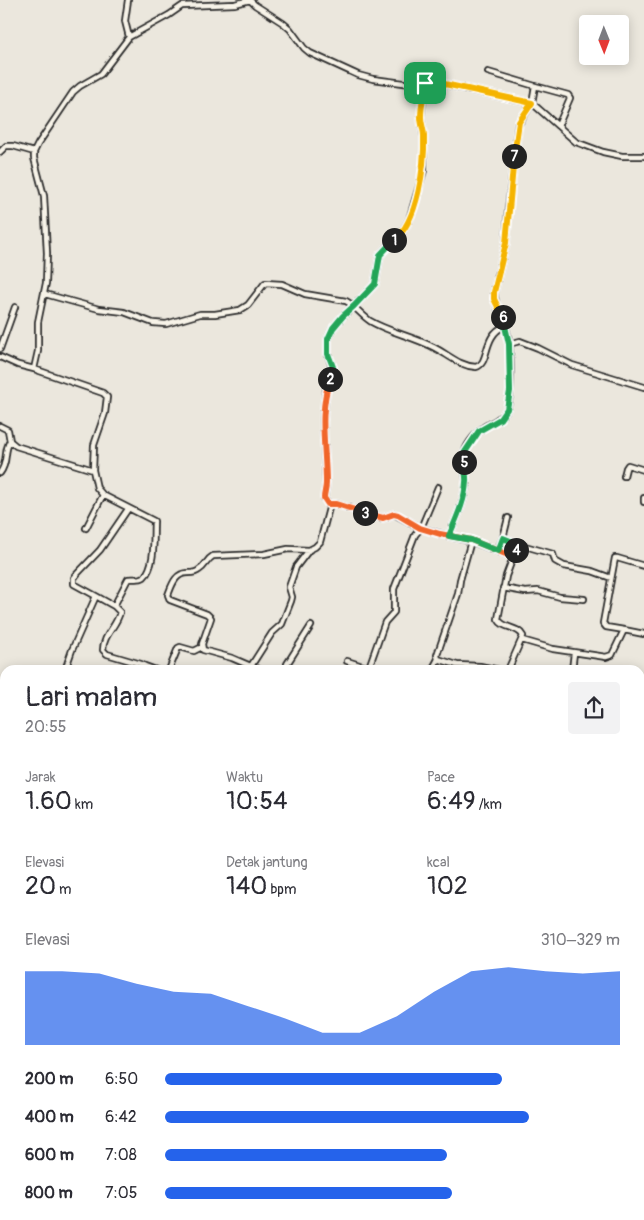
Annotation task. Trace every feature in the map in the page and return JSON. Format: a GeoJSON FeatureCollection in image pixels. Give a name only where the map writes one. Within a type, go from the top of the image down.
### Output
{"type":"FeatureCollection","features":[{"type":"Feature","properties":{"kind":"street"},"geometry":{"type":"LineString","coordinates":[[128,0],[125,21],[129,37]]}},
{"type":"Feature","properties":{"kind":"street"},"geometry":{"type":"LineString","coordinates":[[182,6],[184,0]]}},
{"type":"Feature","properties":{"kind":"street"},"geometry":{"type":"LineString","coordinates":[[34,369],[38,351],[38,322],[45,294],[47,267],[44,196],[34,152],[73,92],[101,74],[129,37],[182,6],[236,4],[250,0],[254,5],[290,29],[310,53],[358,74],[373,79],[411,84],[440,83],[532,103],[576,142],[622,156],[644,156]]}},
{"type":"Feature","properties":{"kind":"street"},"geometry":{"type":"LineString","coordinates":[[488,72],[568,95],[570,98],[558,126]]}},
{"type":"Feature","properties":{"kind":"street"},"geometry":{"type":"LineString","coordinates":[[171,665],[178,648],[194,651],[202,647],[211,618],[207,614],[169,598],[174,581],[178,575],[194,573],[200,570],[207,559],[213,556],[264,554],[288,549],[309,550],[315,548],[320,542],[329,511],[328,504],[324,498],[326,485],[322,429],[326,390],[333,370],[328,354],[328,339],[338,322],[375,284],[380,255],[404,230],[412,212],[424,170],[424,137],[421,118],[425,83]]}},
{"type":"Feature","properties":{"kind":"street"},"geometry":{"type":"LineString","coordinates":[[449,536],[461,507],[466,486],[465,452],[479,431],[500,419],[507,409],[510,391],[509,344],[502,314],[494,299],[494,292],[507,238],[508,210],[518,125],[532,103],[535,86]]}},
{"type":"Feature","properties":{"kind":"street"},"geometry":{"type":"LineString","coordinates":[[0,152],[6,146],[34,152]]}},
{"type":"Feature","properties":{"kind":"street"},"geometry":{"type":"LineString","coordinates":[[45,294],[99,309],[124,312],[160,325],[200,314],[240,310],[248,305],[265,283],[282,284],[305,294],[346,301],[368,320],[388,331],[430,345],[453,360],[471,367],[480,366],[485,359],[487,345],[492,336],[497,330],[505,326]]}},
{"type":"Feature","properties":{"kind":"street"},"geometry":{"type":"LineString","coordinates":[[0,349],[15,307]]}},
{"type":"Feature","properties":{"kind":"street"},"geometry":{"type":"LineString","coordinates":[[509,344],[520,341],[572,365],[644,387]]}},
{"type":"Feature","properties":{"kind":"street"},"geometry":{"type":"LineString","coordinates":[[0,356],[18,365],[103,393],[106,397],[105,413],[94,445],[93,470],[97,488],[103,495],[154,521],[152,558],[149,568],[144,577],[128,579],[114,606]]}},
{"type":"Feature","properties":{"kind":"street"},"geometry":{"type":"LineString","coordinates":[[0,426],[8,430],[10,441],[6,449],[6,464],[0,473]]}},
{"type":"Feature","properties":{"kind":"street"},"geometry":{"type":"LineString","coordinates":[[10,441],[26,451],[93,470]]}},
{"type":"Feature","properties":{"kind":"street"},"geometry":{"type":"LineString","coordinates":[[624,476],[628,465],[644,470]]}},
{"type":"Feature","properties":{"kind":"street"},"geometry":{"type":"LineString","coordinates":[[369,665],[384,622],[394,612],[393,595],[396,579],[438,487]]}},
{"type":"Feature","properties":{"kind":"street"},"geometry":{"type":"LineString","coordinates":[[86,528],[103,495]]}},
{"type":"Feature","properties":{"kind":"street"},"geometry":{"type":"LineString","coordinates":[[328,504],[336,504],[383,518],[394,514],[398,515],[420,528],[471,540],[513,557]]}},
{"type":"Feature","properties":{"kind":"street"},"geometry":{"type":"LineString","coordinates":[[128,509],[100,550],[74,578],[74,584],[114,606],[120,612],[102,646],[102,650],[107,654],[136,665]]}},
{"type":"Feature","properties":{"kind":"street"},"geometry":{"type":"LineString","coordinates":[[498,551],[508,518]]}},
{"type":"Feature","properties":{"kind":"street"},"geometry":{"type":"LineString","coordinates":[[503,538],[553,554],[556,561],[564,566],[592,571],[611,578]]}},
{"type":"Feature","properties":{"kind":"street"},"geometry":{"type":"LineString","coordinates":[[434,665],[458,594],[471,540]]}},
{"type":"Feature","properties":{"kind":"street"},"geometry":{"type":"LineString","coordinates":[[510,665],[522,640],[522,633],[501,624],[498,619],[506,576],[518,544]]}},
{"type":"Feature","properties":{"kind":"street"},"geometry":{"type":"LineString","coordinates":[[252,665],[272,633],[282,624],[292,596],[289,587],[291,580],[296,567],[309,550]]}},
{"type":"Feature","properties":{"kind":"street"},"geometry":{"type":"LineString","coordinates":[[644,566],[616,558],[603,623],[606,627],[644,634]]}},
{"type":"Feature","properties":{"kind":"street"},"geometry":{"type":"LineString","coordinates":[[503,588],[526,592],[538,591],[560,597],[584,599]]}},
{"type":"Feature","properties":{"kind":"street"},"geometry":{"type":"LineString","coordinates":[[67,665],[96,596]]}},
{"type":"Feature","properties":{"kind":"street"},"geometry":{"type":"LineString","coordinates":[[287,665],[311,626]]}},
{"type":"Feature","properties":{"kind":"street"},"geometry":{"type":"LineString","coordinates":[[522,640],[553,649],[590,656],[609,656],[616,649],[624,630]]}},
{"type":"Feature","properties":{"kind":"street"},"geometry":{"type":"LineString","coordinates":[[202,647],[203,650],[248,665]]}},
{"type":"Feature","properties":{"kind":"street"},"geometry":{"type":"LineString","coordinates":[[573,665],[574,653]]}},
{"type":"Feature","properties":{"kind":"street"},"geometry":{"type":"LineString","coordinates":[[438,658],[457,665]]}},
{"type":"Feature","properties":{"kind":"street"},"geometry":{"type":"LineString","coordinates":[[347,661],[358,665]]}},
{"type":"Feature","properties":{"kind":"route"},"geometry":{"type":"LineString","coordinates":[[425,83],[421,118],[424,137],[424,170],[409,220],[400,236],[392,241],[380,255],[376,269],[375,284],[347,311],[333,328],[328,339],[328,354],[333,370],[326,390],[322,429],[326,485],[324,498],[328,504],[336,504],[383,518],[394,514],[398,515],[420,528],[440,534],[471,540],[498,551],[513,557],[518,544],[507,538],[503,538],[498,551],[471,540],[449,536],[461,507],[466,486],[464,464],[468,445],[479,431],[500,419],[507,409],[510,391],[509,344],[502,314],[494,299],[494,292],[506,243],[518,125],[532,103],[440,83],[425,83]]}}]}
